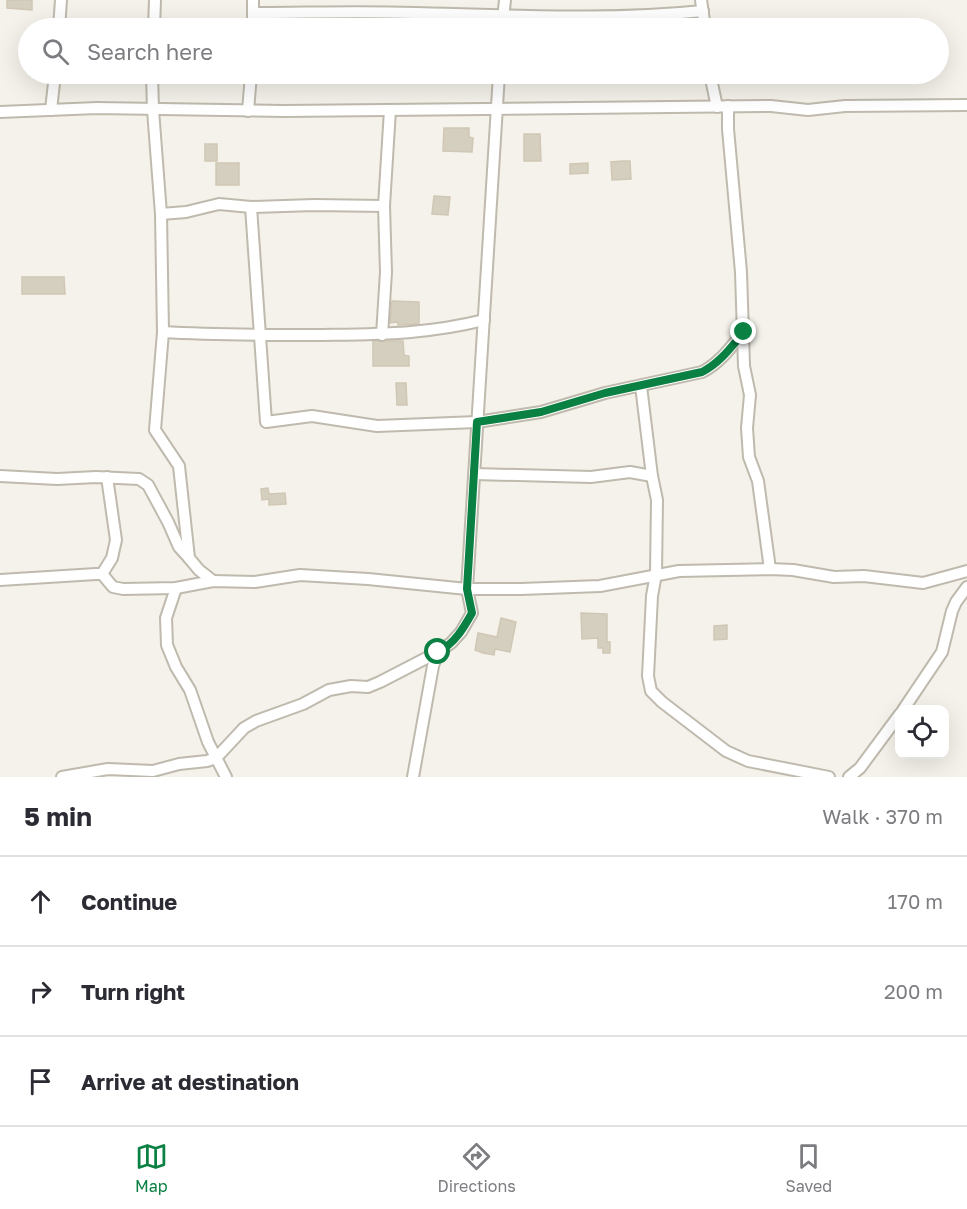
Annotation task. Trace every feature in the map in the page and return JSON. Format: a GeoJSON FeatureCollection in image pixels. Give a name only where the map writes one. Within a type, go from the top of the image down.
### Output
{"type":"FeatureCollection","features":[{"type":"Feature","properties":{"kind":"street"},"geometry":{"type":"LineString","coordinates":[[60,18],[61,0]]}},
{"type":"Feature","properties":{"kind":"street"},"geometry":{"type":"LineString","coordinates":[[154,18],[155,0]]}},
{"type":"Feature","properties":{"kind":"street"},"geometry":{"type":"LineString","coordinates":[[253,18],[254,0]]}},
{"type":"Feature","properties":{"kind":"street"},"geometry":{"type":"LineString","coordinates":[[503,16],[505,0]]}},
{"type":"Feature","properties":{"kind":"street"},"geometry":{"type":"LineString","coordinates":[[253,13],[657,16],[702,6]]}},
{"type":"Feature","properties":{"kind":"street"},"geometry":{"type":"LineString","coordinates":[[51,110],[54,84]]}},
{"type":"Feature","properties":{"kind":"street"},"geometry":{"type":"LineString","coordinates":[[152,84],[160,214],[163,332],[155,430],[179,466],[189,558]]}},
{"type":"Feature","properties":{"kind":"street"},"geometry":{"type":"LineString","coordinates":[[249,111],[250,84]]}},
{"type":"Feature","properties":{"kind":"street"},"geometry":{"type":"LineString","coordinates":[[62,777],[108,769],[153,771],[216,758],[244,728],[256,721],[303,704],[329,690],[351,686],[368,687],[380,682],[438,652],[461,632],[472,613],[467,589],[498,84]]}},
{"type":"Feature","properties":{"kind":"street"},"geometry":{"type":"LineString","coordinates":[[714,84],[728,129],[744,332],[744,366],[750,396],[747,420],[750,457],[758,481],[770,569]]}},
{"type":"Feature","properties":{"kind":"street"},"geometry":{"type":"LineString","coordinates":[[0,112],[497,110],[722,106],[771,106],[808,110],[845,105],[967,105]]}},
{"type":"Feature","properties":{"kind":"street"},"geometry":{"type":"LineString","coordinates":[[382,335],[386,272],[384,206],[390,110]]}},
{"type":"Feature","properties":{"kind":"street"},"geometry":{"type":"LineString","coordinates":[[160,214],[186,212],[219,204],[251,207],[384,206]]}},
{"type":"Feature","properties":{"kind":"street"},"geometry":{"type":"LineString","coordinates":[[251,207],[266,422],[312,416],[377,426],[477,422],[541,412],[605,393],[702,372],[714,366],[744,332]]}},
{"type":"Feature","properties":{"kind":"street"},"geometry":{"type":"LineString","coordinates":[[163,332],[259,336],[382,335],[432,331],[484,320]]}},
{"type":"Feature","properties":{"kind":"street"},"geometry":{"type":"LineString","coordinates":[[641,386],[657,500],[656,574],[652,596],[648,676],[651,691],[726,751],[748,761],[829,777]]}},
{"type":"Feature","properties":{"kind":"street"},"geometry":{"type":"LineString","coordinates":[[474,474],[591,477],[630,472],[652,476]]}},
{"type":"Feature","properties":{"kind":"street"},"geometry":{"type":"LineString","coordinates":[[0,476],[139,479],[148,485],[179,547],[198,570],[213,581]]}},
{"type":"Feature","properties":{"kind":"street"},"geometry":{"type":"LineString","coordinates":[[102,574],[112,558],[116,540],[107,477]]}},
{"type":"Feature","properties":{"kind":"street"},"geometry":{"type":"LineString","coordinates":[[102,574],[117,588],[176,588],[213,581],[255,582],[300,575],[467,589],[600,586],[679,571],[770,569],[793,570],[834,577],[864,576],[922,583],[967,571]]}},
{"type":"Feature","properties":{"kind":"street"},"geometry":{"type":"LineString","coordinates":[[0,580],[102,574]]}},
{"type":"Feature","properties":{"kind":"street"},"geometry":{"type":"LineString","coordinates":[[906,705],[942,652],[952,611],[967,587]]}},
{"type":"Feature","properties":{"kind":"street"},"geometry":{"type":"LineString","coordinates":[[176,588],[166,618],[167,645],[176,668],[190,690],[216,758],[226,777]]}},
{"type":"Feature","properties":{"kind":"street"},"geometry":{"type":"LineString","coordinates":[[413,777],[433,666],[438,652]]}},
{"type":"Feature","properties":{"kind":"street"},"geometry":{"type":"LineString","coordinates":[[849,777],[860,768],[895,721]]}},
{"type":"Feature","properties":{"kind":"building"},"geometry":{"type":"Polygon","coordinates":[[[7,0],[32,0],[32,10],[7,8],[7,0]]]}},
{"type":"Feature","properties":{"kind":"building"},"geometry":{"type":"Polygon","coordinates":[[[444,128],[469,128],[469,137],[473,138],[472,152],[443,151],[444,128]]]}},
{"type":"Feature","properties":{"kind":"building"},"geometry":{"type":"Polygon","coordinates":[[[524,134],[540,134],[541,161],[524,161],[524,134]]]}},
{"type":"Feature","properties":{"kind":"building"},"geometry":{"type":"Polygon","coordinates":[[[205,144],[217,144],[217,161],[205,161],[205,144]]]}},
{"type":"Feature","properties":{"kind":"building"},"geometry":{"type":"Polygon","coordinates":[[[630,161],[631,179],[612,180],[611,162],[630,161]]]}},
{"type":"Feature","properties":{"kind":"building"},"geometry":{"type":"Polygon","coordinates":[[[216,163],[239,163],[239,185],[216,185],[216,163]]]}},
{"type":"Feature","properties":{"kind":"building"},"geometry":{"type":"Polygon","coordinates":[[[588,163],[588,173],[570,174],[570,164],[588,163]]]}},
{"type":"Feature","properties":{"kind":"building"},"geometry":{"type":"Polygon","coordinates":[[[434,196],[450,197],[448,215],[432,214],[434,196]]]}},
{"type":"Feature","properties":{"kind":"building"},"geometry":{"type":"Polygon","coordinates":[[[22,277],[64,277],[65,294],[22,294],[22,277]]]}},
{"type":"Feature","properties":{"kind":"building"},"geometry":{"type":"Polygon","coordinates":[[[392,301],[419,302],[419,324],[390,323],[392,301]]]}},
{"type":"Feature","properties":{"kind":"building"},"geometry":{"type":"Polygon","coordinates":[[[373,341],[403,341],[404,355],[409,356],[409,366],[373,366],[373,341]]]}},
{"type":"Feature","properties":{"kind":"building"},"geometry":{"type":"Polygon","coordinates":[[[396,383],[406,383],[407,405],[397,405],[396,383]]]}},
{"type":"Feature","properties":{"kind":"building"},"geometry":{"type":"Polygon","coordinates":[[[268,488],[269,494],[285,493],[286,504],[269,505],[269,499],[262,500],[261,489],[268,488]]]}},
{"type":"Feature","properties":{"kind":"building"},"geometry":{"type":"Polygon","coordinates":[[[581,613],[607,614],[607,642],[610,642],[610,653],[603,653],[603,648],[598,648],[598,638],[582,639],[581,613]]]}},
{"type":"Feature","properties":{"kind":"building"},"geometry":{"type":"Polygon","coordinates":[[[501,618],[516,622],[510,652],[495,649],[494,655],[475,650],[478,633],[497,637],[501,618]]]}},
{"type":"Feature","properties":{"kind":"building"},"geometry":{"type":"Polygon","coordinates":[[[727,625],[727,639],[714,640],[714,626],[727,625]]]}},
{"type":"Feature","properties":{"kind":"route"},"geometry":{"type":"LineString","coordinates":[[438,652],[461,632],[472,613],[467,589],[477,422],[541,412],[605,393],[702,372],[714,366],[744,332]]}}]}
